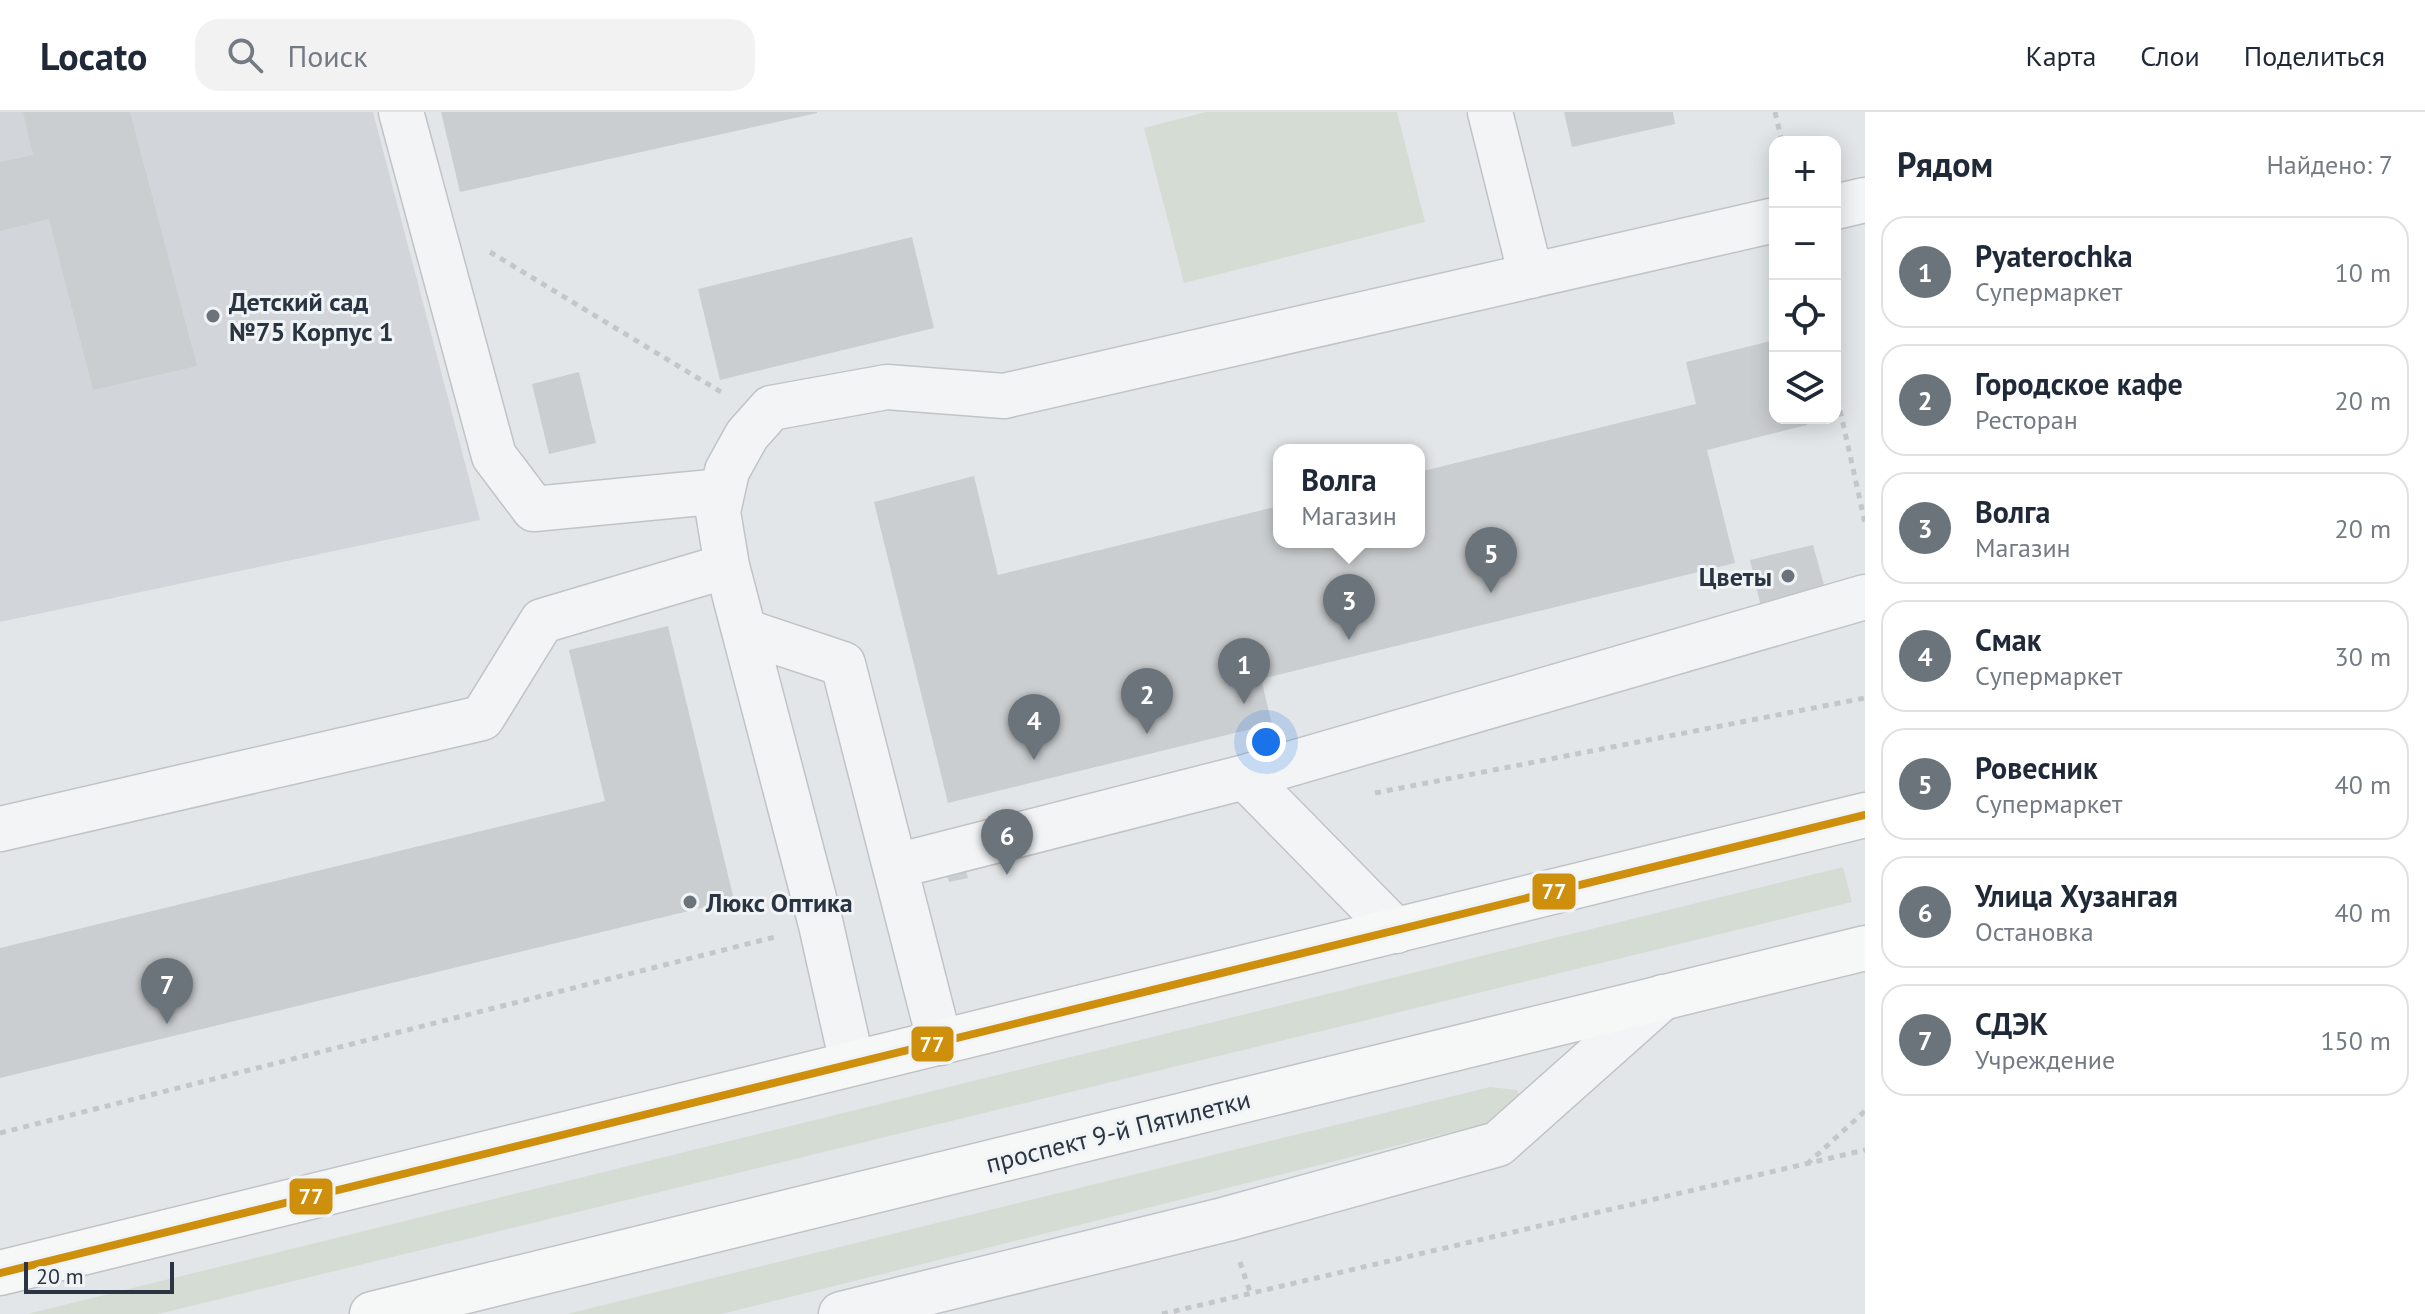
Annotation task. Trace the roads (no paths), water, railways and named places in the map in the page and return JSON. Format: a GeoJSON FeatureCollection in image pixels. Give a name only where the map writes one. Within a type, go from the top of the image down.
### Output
{"type":"FeatureCollection","features":[{"type":"Feature","properties":{"kind":"main road"},"geometry":{"type":"LineString","coordinates":[[0,1273],[1865,815]]}},
{"type":"Feature","properties":{"kind":"main road","name":"проспект 9-й Пятилетки"},"geometry":{"type":"LineString","coordinates":[[372,1314],[1865,948]]}},
{"type":"Feature","properties":{"kind":"lane"},"geometry":{"type":"LineString","coordinates":[[401,112],[494,456],[534,509],[722,491]]}},
{"type":"Feature","properties":{"kind":"lane"},"geometry":{"type":"LineString","coordinates":[[1490,112],[1531,276]]}},
{"type":"Feature","properties":{"kind":"lane"},"geometry":{"type":"LineString","coordinates":[[1841,206],[1865,200]]}},
{"type":"Feature","properties":{"kind":"lane"},"geometry":{"type":"LineString","coordinates":[[852,1063],[821,925],[727,566],[718,512],[727,471],[733,459],[747,435],[771,408],[887,387],[1004,396],[1769,221]]}},
{"type":"Feature","properties":{"kind":"lane"},"geometry":{"type":"LineString","coordinates":[[0,829],[482,718],[542,621],[727,566]]}},
{"type":"Feature","properties":{"kind":"lane"},"geometry":{"type":"LineString","coordinates":[[896,866],[1245,777],[1865,597]]}},
{"type":"Feature","properties":{"kind":"lane"},"geometry":{"type":"LineString","coordinates":[[744,631],[843,664],[940,1043]]}},
{"type":"Feature","properties":{"kind":"lane"},"geometry":{"type":"LineString","coordinates":[[1245,777],[1396,931]]}},
{"type":"Feature","properties":{"kind":"lane"},"geometry":{"type":"LineString","coordinates":[[841,1314],[910,1306],[1498,1144],[1663,997]]}},
{"type":"Feature","properties":{"kind":"place","name":"Детский сад №75 Корпус 1"},"geometry":{"type":"Point","coordinates":[213,316]}},
{"type":"Feature","properties":{"kind":"place","name":"Цветы"},"geometry":{"type":"Point","coordinates":[1788,576]}},
{"type":"Feature","properties":{"kind":"place","name":"Ровесник"},"geometry":{"type":"Point","coordinates":[1491,593]}},
{"type":"Feature","properties":{"kind":"place","name":"Волга"},"geometry":{"type":"Point","coordinates":[1349,640]}},
{"type":"Feature","properties":{"kind":"place","name":"Pyaterochka"},"geometry":{"type":"Point","coordinates":[1244,704]}},
{"type":"Feature","properties":{"kind":"place","name":"Городское кафе"},"geometry":{"type":"Point","coordinates":[1147,734]}},
{"type":"Feature","properties":{"kind":"place","name":"Смак"},"geometry":{"type":"Point","coordinates":[1034,760]}},
{"type":"Feature","properties":{"kind":"place","name":"Улица Хузангая"},"geometry":{"type":"Point","coordinates":[1007,875]}},
{"type":"Feature","properties":{"kind":"place","name":"Люкс Оптика"},"geometry":{"type":"Point","coordinates":[690,902]}},
{"type":"Feature","properties":{"kind":"place","name":"СДЭК"},"geometry":{"type":"Point","coordinates":[167,1024]}}]}
